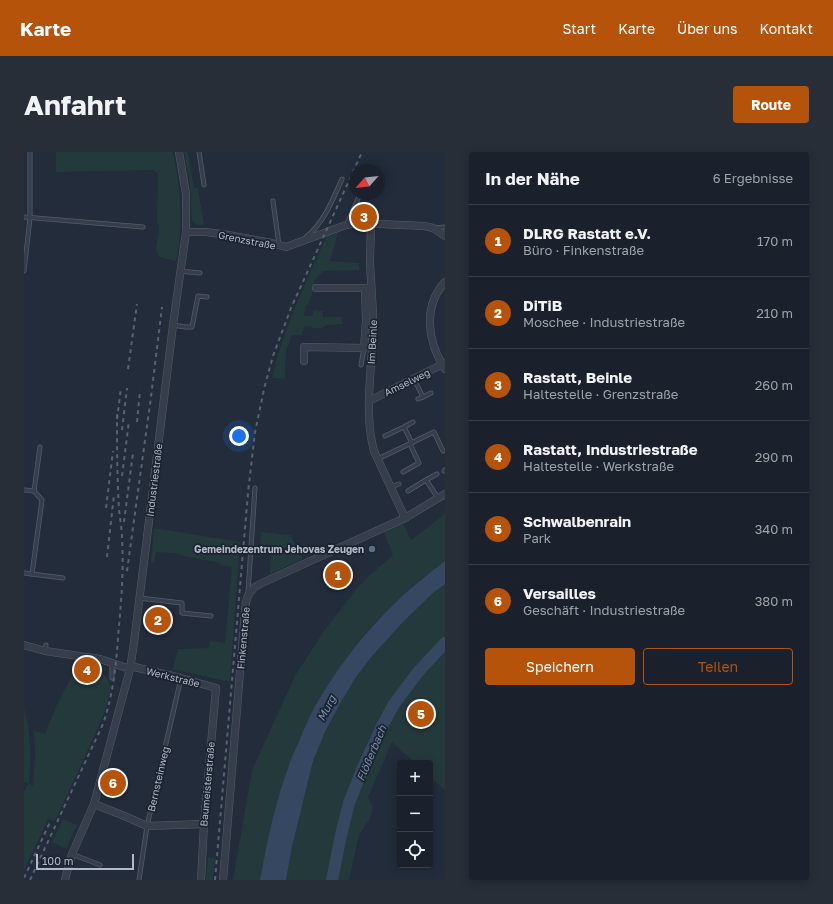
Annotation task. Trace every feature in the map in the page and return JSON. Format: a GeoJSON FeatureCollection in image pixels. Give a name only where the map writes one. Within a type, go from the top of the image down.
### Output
{"type":"FeatureCollection","features":[{"type":"Feature","properties":{"kind":"street","name":"Industriestraße"},"geometry":{"type":"LineString","coordinates":[[65,880],[72,854],[94,804],[130,667],[186,232],[185,181],[179,152]]}},
{"type":"Feature","properties":{"kind":"street","name":"Grenzstraße"},"geometry":{"type":"LineString","coordinates":[[186,232],[206,232],[228,235],[286,247],[346,225],[357,223],[424,226],[433,228],[445,236]]}},
{"type":"Feature","properties":{"kind":"street","name":"Im Beinle"},"geometry":{"type":"LineString","coordinates":[[364,348],[371,223]]}},
{"type":"Feature","properties":{"kind":"street"},"geometry":{"type":"LineString","coordinates":[[444,366],[432,341],[430,313],[433,302],[440,288],[445,282]]}},
{"type":"Feature","properties":{"kind":"street"},"geometry":{"type":"LineString","coordinates":[[316,288],[368,288]]}},
{"type":"Feature","properties":{"kind":"street","name":"Im Beinle"},"geometry":{"type":"LineString","coordinates":[[368,288],[373,325],[369,401],[371,439],[378,459],[405,518]]}},
{"type":"Feature","properties":{"kind":"street"},"geometry":{"type":"LineString","coordinates":[[304,361],[304,346],[364,348]]}},
{"type":"Feature","properties":{"kind":"street","name":"Amselweg"},"geometry":{"type":"LineString","coordinates":[[369,401],[444,366]]}},
{"type":"Feature","properties":{"kind":"street","name":"Finkenstraße"},"geometry":{"type":"LineString","coordinates":[[223,880],[244,623],[248,596],[252,588],[341,550],[405,518],[445,494]]}},
{"type":"Feature","properties":{"kind":"street","name":"Werkstraße"},"geometry":{"type":"LineString","coordinates":[[24,645],[100,659],[181,678],[216,688]]}},
{"type":"Feature","properties":{"kind":"street","name":"Baumeisterstraße"},"geometry":{"type":"LineString","coordinates":[[201,880],[204,824],[216,688]]}},
{"type":"Feature","properties":{"kind":"street"},"geometry":{"type":"LineString","coordinates":[[94,804],[122,817],[147,826],[204,824]]}},
{"type":"Feature","properties":{"kind":"lane"},"geometry":{"type":"LineString","coordinates":[[24,271],[30,218],[30,152]]}},
{"type":"Feature","properties":{"kind":"lane"},"geometry":{"type":"LineString","coordinates":[[198,152],[204,184]]}},
{"type":"Feature","properties":{"kind":"lane"},"geometry":{"type":"LineString","coordinates":[[298,243],[318,225],[332,202],[342,179]]}},
{"type":"Feature","properties":{"kind":"lane"},"geometry":{"type":"LineString","coordinates":[[346,225],[357,200]]}},
{"type":"Feature","properties":{"kind":"lane"},"geometry":{"type":"LineString","coordinates":[[273,201],[279,245]]}},
{"type":"Feature","properties":{"kind":"lane"},"geometry":{"type":"LineString","coordinates":[[24,217],[143,227]]}},
{"type":"Feature","properties":{"kind":"lane"},"geometry":{"type":"LineString","coordinates":[[433,228],[445,227]]}},
{"type":"Feature","properties":{"kind":"lane"},"geometry":{"type":"LineString","coordinates":[[180,271],[200,273]]}},
{"type":"Feature","properties":{"kind":"lane"},"geometry":{"type":"LineString","coordinates":[[173,325],[192,327],[198,296],[207,297]]}},
{"type":"Feature","properties":{"kind":"lane"},"geometry":{"type":"LineString","coordinates":[[361,365],[364,348]]}},
{"type":"Feature","properties":{"kind":"lane"},"geometry":{"type":"LineString","coordinates":[[414,379],[423,397]]}},
{"type":"Feature","properties":{"kind":"lane"},"geometry":{"type":"LineString","coordinates":[[418,399],[431,393]]}},
{"type":"Feature","properties":{"kind":"lane"},"geometry":{"type":"LineString","coordinates":[[385,436],[413,422]]}},
{"type":"Feature","properties":{"kind":"lane"},"geometry":{"type":"LineString","coordinates":[[403,472],[419,464],[404,427]]}},
{"type":"Feature","properties":{"kind":"lane"},"geometry":{"type":"LineString","coordinates":[[378,459],[434,432],[444,451]]}},
{"type":"Feature","properties":{"kind":"lane"},"geometry":{"type":"LineString","coordinates":[[34,491],[40,447]]}},
{"type":"Feature","properties":{"kind":"lane"},"geometry":{"type":"LineString","coordinates":[[408,491],[437,474]]}},
{"type":"Feature","properties":{"kind":"lane"},"geometry":{"type":"LineString","coordinates":[[426,480],[438,498]]}},
{"type":"Feature","properties":{"kind":"lane"},"geometry":{"type":"LineString","coordinates":[[391,487],[399,484]]}},
{"type":"Feature","properties":{"kind":"lane"},"geometry":{"type":"LineString","coordinates":[[248,596],[255,488]]}},
{"type":"Feature","properties":{"kind":"lane"},"geometry":{"type":"LineString","coordinates":[[24,490],[34,491],[42,500],[32,574]]}},
{"type":"Feature","properties":{"kind":"lane"},"geometry":{"type":"LineString","coordinates":[[24,573],[63,578]]}},
{"type":"Feature","properties":{"kind":"lane"},"geometry":{"type":"LineString","coordinates":[[139,598],[182,603],[182,613],[211,616]]}},
{"type":"Feature","properties":{"kind":"lane"},"geometry":{"type":"LineString","coordinates":[[112,662],[112,678]]}},
{"type":"Feature","properties":{"kind":"lane","name":"Bernsteinweg"},"geometry":{"type":"LineString","coordinates":[[139,880],[147,826],[181,678]]}},
{"type":"Feature","properties":{"kind":"lane"},"geometry":{"type":"LineString","coordinates":[[72,854],[100,865]]}},
{"type":"Feature","properties":{"kind":"green space"},"geometry":{"type":"Polygon","coordinates":[[[56,152],[173,152],[178,180],[180,207],[180,234],[176,261],[159,257],[156,248],[159,227],[157,220],[158,174],[153,170],[56,172],[56,152]]]}},
{"type":"Feature","properties":{"kind":"green space"},"geometry":{"type":"Polygon","coordinates":[[[184,152],[188,152],[194,188],[198,188],[204,225],[197,225],[192,219],[190,185],[184,152]]]}},
{"type":"Feature","properties":{"kind":"green space"},"geometry":{"type":"Polygon","coordinates":[[[338,233],[330,261],[359,263],[359,270],[323,271],[314,281],[315,286],[308,305],[306,305],[304,316],[313,316],[313,310],[323,311],[323,317],[342,317],[342,324],[327,325],[322,328],[305,326],[301,335],[292,335],[286,350],[285,379],[272,378],[282,342],[326,237],[338,233]]]}},
{"type":"Feature","properties":{"kind":"green space"},"geometry":{"type":"Polygon","coordinates":[[[445,514],[445,561],[419,581],[369,629],[343,663],[320,697],[304,729],[288,767],[267,846],[260,880],[233,880],[252,770],[295,676],[324,631],[358,587],[393,555],[384,532],[403,523],[411,540],[445,514]]]}},
{"type":"Feature","properties":{"kind":"green space"},"geometry":{"type":"Polygon","coordinates":[[[154,528],[240,542],[230,682],[173,669],[178,649],[208,648],[210,641],[225,643],[232,567],[175,553],[156,552],[154,563],[151,563],[154,528]]]}},
{"type":"Feature","properties":{"kind":"green space"},"geometry":{"type":"Polygon","coordinates":[[[261,532],[290,535],[303,559],[270,574],[271,552],[259,551],[261,532]]]}},
{"type":"Feature","properties":{"kind":"green space"},"geometry":{"type":"Polygon","coordinates":[[[445,584],[445,640],[417,671],[393,702],[384,716],[363,762],[389,716],[420,674],[445,647],[445,790],[433,780],[433,760],[412,760],[392,742],[368,797],[373,808],[370,818],[359,835],[349,880],[286,880],[292,847],[313,761],[325,732],[356,677],[373,655],[403,622],[433,593],[445,584]]]}},
{"type":"Feature","properties":{"kind":"green space"},"geometry":{"type":"Polygon","coordinates":[[[76,667],[90,672],[100,672],[106,676],[112,687],[98,728],[55,821],[48,819],[24,870],[24,791],[29,783],[33,786],[35,754],[34,731],[45,734],[57,705],[76,667]]]}},
{"type":"Feature","properties":{"kind":"green space"},"geometry":{"type":"Polygon","coordinates":[[[24,708],[30,745],[29,783],[24,782],[24,708]]]}},
{"type":"Feature","properties":{"kind":"green space"},"geometry":{"type":"Polygon","coordinates":[[[63,819],[77,825],[66,849],[52,842],[63,819]]]}},
{"type":"Feature","properties":{"kind":"green space"},"geometry":{"type":"Polygon","coordinates":[[[208,857],[215,858],[213,880],[206,880],[208,857]]]}},
{"type":"Feature","properties":{"kind":"water","name":"Murg"},"geometry":{"type":"Polygon","coordinates":[[[445,561],[445,584],[433,593],[403,622],[373,655],[356,677],[325,732],[313,761],[292,847],[286,880],[260,880],[272,823],[283,782],[291,759],[317,702],[364,636],[406,592],[445,561]]]}},
{"type":"Feature","properties":{"kind":"waterway","name":"Flößerbach"},"geometry":{"type":"LineString","coordinates":[[332,880],[349,803],[382,726],[394,704],[418,672],[445,643]]}},
{"type":"Feature","properties":{"kind":"railway"},"geometry":{"type":"LineString","coordinates":[[215,880],[248,493],[255,432],[273,356],[291,308],[362,152]]}},
{"type":"Feature","properties":{"kind":"railway"},"geometry":{"type":"LineString","coordinates":[[128,369],[137,304]]}},
{"type":"Feature","properties":{"kind":"railway"},"geometry":{"type":"LineString","coordinates":[[127,571],[162,307]]}},
{"type":"Feature","properties":{"kind":"railway"},"geometry":{"type":"LineString","coordinates":[[117,419],[121,388]]}},
{"type":"Feature","properties":{"kind":"railway"},"geometry":{"type":"LineString","coordinates":[[122,430],[127,388]]}},
{"type":"Feature","properties":{"kind":"railway"},"geometry":{"type":"LineString","coordinates":[[137,422],[140,390]]}},
{"type":"Feature","properties":{"kind":"railway"},"geometry":{"type":"LineString","coordinates":[[30,880],[103,724],[112,692],[121,600],[123,551],[119,509],[117,414]]}},
{"type":"Feature","properties":{"kind":"railway"},"geometry":{"type":"LineString","coordinates":[[122,476],[129,421]]}},
{"type":"Feature","properties":{"kind":"railway"},"geometry":{"type":"LineString","coordinates":[[106,508],[113,451]]}},
{"type":"Feature","properties":{"kind":"railway"},"geometry":{"type":"LineString","coordinates":[[124,522],[133,453]]}},
{"type":"Feature","properties":{"kind":"railway"},"geometry":{"type":"LineString","coordinates":[[107,557],[114,495]]}},
{"type":"Feature","properties":{"kind":"railway"},"geometry":{"type":"LineString","coordinates":[[24,878],[50,822]]}},
{"type":"Feature","properties":{"kind":"place","name":"Rastatt, Beinle"},"geometry":{"type":"Point","coordinates":[364,217]}},
{"type":"Feature","properties":{"kind":"place","name":"Gemeindezentrum Jehovas Zeugen"},"geometry":{"type":"Point","coordinates":[372,549]}},
{"type":"Feature","properties":{"kind":"place","name":"DLRG Rastatt e.V."},"geometry":{"type":"Point","coordinates":[338,575]}},
{"type":"Feature","properties":{"kind":"place","name":"DiTiB"},"geometry":{"type":"Point","coordinates":[158,620]}},
{"type":"Feature","properties":{"kind":"place","name":"Rastatt, Industriestraße"},"geometry":{"type":"Point","coordinates":[87,670]}},
{"type":"Feature","properties":{"kind":"place","name":"Schwalbenrain"},"geometry":{"type":"Point","coordinates":[421,714]}},
{"type":"Feature","properties":{"kind":"place","name":"Versailles"},"geometry":{"type":"Point","coordinates":[113,783]}}]}
